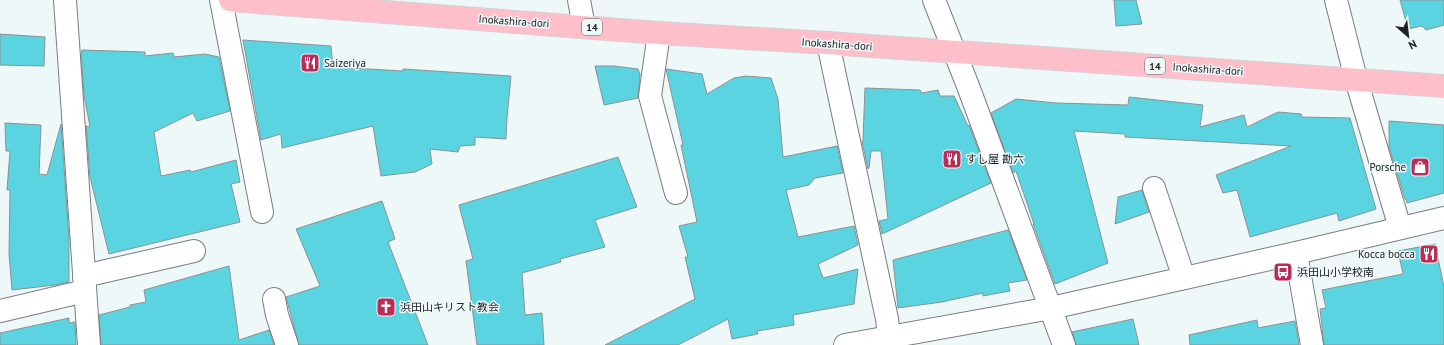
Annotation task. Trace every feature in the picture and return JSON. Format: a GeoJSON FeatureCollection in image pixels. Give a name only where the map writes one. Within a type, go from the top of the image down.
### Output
{"type":"FeatureCollection","features":[{"type":"Feature","properties":{"kind":"main road","name":"Inokashira-dori"},"geometry":{"type":"LineString","coordinates":[[233,0],[399,7],[659,33],[828,43],[1444,86]]}},
{"type":"Feature","properties":{"kind":"street"},"geometry":{"type":"LineString","coordinates":[[65,0],[84,284],[90,345]]}},
{"type":"Feature","properties":{"kind":"street"},"geometry":{"type":"LineString","coordinates":[[233,0],[262,212]]}},
{"type":"Feature","properties":{"kind":"street"},"geometry":{"type":"LineString","coordinates":[[578,0],[584,26]]}},
{"type":"Feature","properties":{"kind":"street"},"geometry":{"type":"LineString","coordinates":[[934,0],[968,86],[1064,345]]}},
{"type":"Feature","properties":{"kind":"street"},"geometry":{"type":"LineString","coordinates":[[1336,0],[1356,79],[1400,228]]}},
{"type":"Feature","properties":{"kind":"street"},"geometry":{"type":"LineString","coordinates":[[659,33],[650,96],[676,193]]}},
{"type":"Feature","properties":{"kind":"street"},"geometry":{"type":"LineString","coordinates":[[828,43],[887,320],[889,336]]}},
{"type":"Feature","properties":{"kind":"street"},"geometry":{"type":"LineString","coordinates":[[1154,188],[1184,278]]}},
{"type":"Feature","properties":{"kind":"street"},"geometry":{"type":"LineString","coordinates":[[855,344],[889,336],[1051,308],[1400,228],[1443,222]]}},
{"type":"Feature","properties":{"kind":"street"},"geometry":{"type":"LineString","coordinates":[[0,311],[194,251]]}},
{"type":"Feature","properties":{"kind":"street"},"geometry":{"type":"LineString","coordinates":[[1296,253],[1312,345]]}},
{"type":"Feature","properties":{"kind":"street"},"geometry":{"type":"LineString","coordinates":[[274,299],[277,315],[287,345]]}},
{"type":"Feature","properties":{"kind":"building"},"geometry":{"type":"Polygon","coordinates":[[[1114,0],[1136,0],[1142,24],[1116,26],[1114,0]]]}},
{"type":"Feature","properties":{"kind":"building"},"geometry":{"type":"Polygon","coordinates":[[[1400,0],[1444,0],[1444,25],[1426,30],[1422,26],[1408,29],[1400,0]]]}},
{"type":"Feature","properties":{"kind":"building"},"geometry":{"type":"Polygon","coordinates":[[[0,34],[45,37],[44,66],[0,65],[0,34]]]}},
{"type":"Feature","properties":{"kind":"building"},"geometry":{"type":"Polygon","coordinates":[[[243,40],[331,46],[333,67],[403,71],[403,69],[511,76],[506,139],[475,137],[475,145],[460,146],[458,152],[430,149],[432,164],[415,172],[381,176],[373,126],[282,148],[281,134],[261,140],[243,40]]]}},
{"type":"Feature","properties":{"kind":"building"},"geometry":{"type":"Polygon","coordinates":[[[82,50],[145,52],[145,56],[173,53],[174,57],[205,54],[219,57],[230,111],[197,121],[193,113],[154,132],[161,176],[190,170],[191,172],[236,160],[240,182],[231,184],[240,222],[109,254],[90,177],[86,126],[90,127],[84,95],[82,50]]]}},
{"type":"Feature","properties":{"kind":"building"},"geometry":{"type":"Polygon","coordinates":[[[595,66],[614,66],[638,69],[640,74],[638,98],[604,105],[595,66]]]}},
{"type":"Feature","properties":{"kind":"building"},"geometry":{"type":"Polygon","coordinates":[[[666,69],[702,74],[707,94],[734,78],[746,76],[771,78],[778,99],[783,157],[837,146],[843,173],[815,178],[809,185],[786,190],[798,237],[854,226],[858,245],[818,264],[823,278],[858,269],[854,304],[793,315],[794,325],[757,331],[758,334],[732,339],[728,319],[678,345],[605,345],[695,299],[685,257],[688,257],[679,226],[697,222],[681,145],[683,145],[666,69]]]}},
{"type":"Feature","properties":{"kind":"building"},"geometry":{"type":"Polygon","coordinates":[[[865,88],[920,90],[922,93],[938,90],[940,96],[954,96],[968,126],[969,125],[991,183],[882,234],[879,221],[888,219],[881,151],[871,151],[868,169],[862,141],[865,88]]]}},
{"type":"Feature","properties":{"kind":"building"},"geometry":{"type":"Polygon","coordinates":[[[1129,97],[1203,105],[1200,127],[1244,115],[1247,127],[1278,112],[1301,114],[1302,117],[1350,118],[1376,209],[1339,221],[1337,213],[1250,237],[1237,190],[1223,193],[1216,175],[1291,146],[1125,137],[1125,134],[1074,131],[1108,263],[1055,284],[1033,224],[1016,171],[1013,173],[991,113],[1016,99],[1056,103],[1128,105],[1129,97]]]}},
{"type":"Feature","properties":{"kind":"building","name":"Porsche"},"geometry":{"type":"Polygon","coordinates":[[[1389,121],[1444,125],[1444,193],[1407,203],[1389,147],[1389,121]]]}},
{"type":"Feature","properties":{"kind":"building"},"geometry":{"type":"Polygon","coordinates":[[[5,123],[41,125],[39,174],[47,175],[61,124],[69,238],[69,282],[12,290],[9,254],[10,190],[7,190],[10,151],[6,151],[5,123]]]}},
{"type":"Feature","properties":{"kind":"building"},"geometry":{"type":"Polygon","coordinates":[[[618,157],[637,207],[595,220],[605,247],[560,259],[561,262],[522,273],[525,315],[542,313],[544,345],[477,345],[466,261],[473,259],[459,205],[618,157]]]}},
{"type":"Feature","properties":{"kind":"building"},"geometry":{"type":"Polygon","coordinates":[[[1142,190],[1149,212],[1115,224],[1118,197],[1142,190]]]}},
{"type":"Feature","properties":{"kind":"building"},"geometry":{"type":"Polygon","coordinates":[[[382,201],[395,239],[388,242],[428,345],[299,345],[286,297],[320,286],[296,229],[382,201]]]}},
{"type":"Feature","properties":{"kind":"building"},"geometry":{"type":"Polygon","coordinates":[[[1008,230],[1027,280],[1008,283],[1010,291],[983,296],[983,293],[942,302],[898,308],[893,260],[1008,230]]]}},
{"type":"Feature","properties":{"kind":"building"},"geometry":{"type":"Polygon","coordinates":[[[1435,244],[1444,287],[1444,345],[1324,345],[1320,309],[1326,308],[1322,290],[1403,274],[1398,251],[1435,244]]]}},
{"type":"Feature","properties":{"kind":"building"},"geometry":{"type":"Polygon","coordinates":[[[229,266],[239,340],[269,330],[274,345],[101,345],[99,315],[130,307],[130,305],[146,302],[144,290],[229,266]]]}},
{"type":"Feature","properties":{"kind":"building"},"geometry":{"type":"Polygon","coordinates":[[[69,318],[69,323],[75,322],[76,345],[0,345],[0,333],[69,318]]]}},
{"type":"Feature","properties":{"kind":"building"},"geometry":{"type":"Polygon","coordinates":[[[1133,319],[1139,345],[1076,345],[1072,332],[1133,319]]]}},
{"type":"Feature","properties":{"kind":"building"},"geometry":{"type":"Polygon","coordinates":[[[1257,320],[1258,328],[1295,321],[1299,345],[1190,345],[1189,335],[1257,320]]]}},
{"type":"Feature","properties":{"kind":"place","name":"Saizeriya"},"geometry":{"type":"Point","coordinates":[310,63]}},
{"type":"Feature","properties":{"kind":"place","name":"すし屋 勘六"},"geometry":{"type":"Point","coordinates":[952,159]}},
{"type":"Feature","properties":{"kind":"place","name":"Porsche"},"geometry":{"type":"Point","coordinates":[1420,167]}},
{"type":"Feature","properties":{"kind":"place","name":"Kocca bocca"},"geometry":{"type":"Point","coordinates":[1429,254]}},
{"type":"Feature","properties":{"kind":"place","name":"浜田山小学校南"},"geometry":{"type":"Point","coordinates":[1283,272]}},
{"type":"Feature","properties":{"kind":"place","name":"浜田山キリスト教会"},"geometry":{"type":"Point","coordinates":[386,307]}}]}
